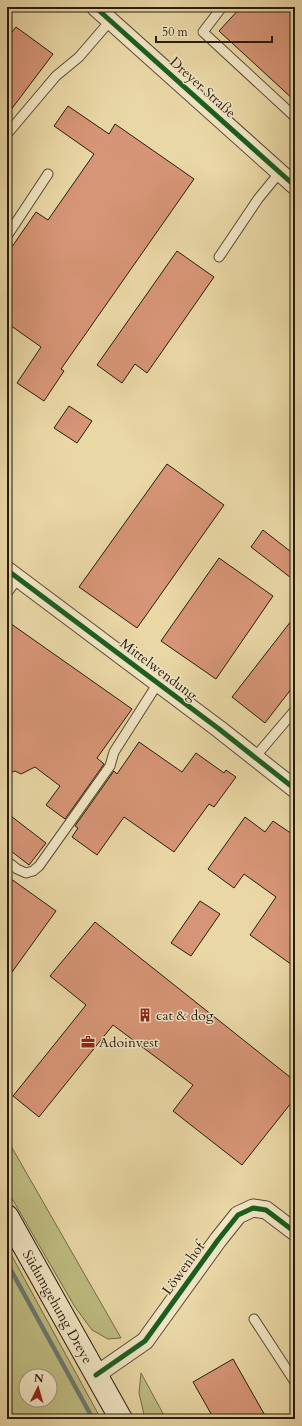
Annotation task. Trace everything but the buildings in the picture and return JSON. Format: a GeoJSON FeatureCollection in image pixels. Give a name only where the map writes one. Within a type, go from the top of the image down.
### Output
{"type":"FeatureCollection","features":[{"type":"Feature","properties":{"kind":"main road","name":"Südumgehung Dreye"},"geometry":{"type":"LineString","coordinates":[[7,1216],[121,1419]]}},
{"type":"Feature","properties":{"kind":"street","name":"Dreyer Straße"},"geometry":{"type":"LineString","coordinates":[[95,7],[295,186]]}},
{"type":"Feature","properties":{"kind":"street","name":"Mittelwendung"},"geometry":{"type":"LineString","coordinates":[[13,574],[158,683],[295,789]]}},
{"type":"Feature","properties":{"kind":"street","name":"Löwenhof"},"geometry":{"type":"LineString","coordinates":[[96,1375],[145,1341],[218,1240],[238,1215],[253,1208],[266,1210],[295,1232]]}},
{"type":"Feature","properties":{"kind":"lane"},"geometry":{"type":"LineString","coordinates":[[222,7],[203,32],[295,117]]}},
{"type":"Feature","properties":{"kind":"lane"},"geometry":{"type":"LineString","coordinates":[[7,134],[56,76],[79,57],[110,21]]}},
{"type":"Feature","properties":{"kind":"lane"},"geometry":{"type":"LineString","coordinates":[[219,256],[258,199],[280,172]]}},
{"type":"Feature","properties":{"kind":"lane"},"geometry":{"type":"LineString","coordinates":[[7,236],[48,174]]}},
{"type":"Feature","properties":{"kind":"lane"},"geometry":{"type":"LineString","coordinates":[[7,593],[13,574]]}},
{"type":"Feature","properties":{"kind":"lane"},"geometry":{"type":"LineString","coordinates":[[7,861],[17,869],[26,873],[33,871],[38,866],[110,766],[114,752],[158,683]]}},
{"type":"Feature","properties":{"kind":"lane"},"geometry":{"type":"LineString","coordinates":[[255,757],[295,710]]}},
{"type":"Feature","properties":{"kind":"lane"},"geometry":{"type":"LineString","coordinates":[[254,1318],[295,1382]]}},
{"type":"Feature","properties":{"kind":"shaded area"},"geometry":{"type":"Polygon","coordinates":[[[7,1139],[121,1338],[108,1339],[92,1330],[75,1307],[7,1190],[7,1139]]]}},
{"type":"Feature","properties":{"kind":"shaded area"},"geometry":{"type":"Polygon","coordinates":[[[7,1247],[101,1419],[7,1419],[7,1247]]]}},
{"type":"Feature","properties":{"kind":"shaded area"},"geometry":{"type":"Polygon","coordinates":[[[141,1373],[166,1419],[145,1419],[139,1393],[141,1373]]]}},
{"type":"Feature","properties":{"kind":"waterway"},"geometry":{"type":"LineString","coordinates":[[7,1263],[93,1419]]}},
{"type":"Feature","properties":{"kind":"cycle path"},"geometry":{"type":"LineString","coordinates":[[95,7],[295,186]]}},
{"type":"Feature","properties":{"kind":"cycle path"},"geometry":{"type":"LineString","coordinates":[[7,570],[219,729],[295,789]]}},
{"type":"Feature","properties":{"kind":"cycle path"},"geometry":{"type":"LineString","coordinates":[[96,1375],[145,1341],[218,1240],[238,1215],[253,1208],[266,1210],[295,1232]]}},
{"type":"Feature","properties":{"kind":"place","name":"cat & dog"},"geometry":{"type":"Point","coordinates":[145,1015]}},
{"type":"Feature","properties":{"kind":"place","name":"Adoinvest"},"geometry":{"type":"Point","coordinates":[88,1042]}}]}
